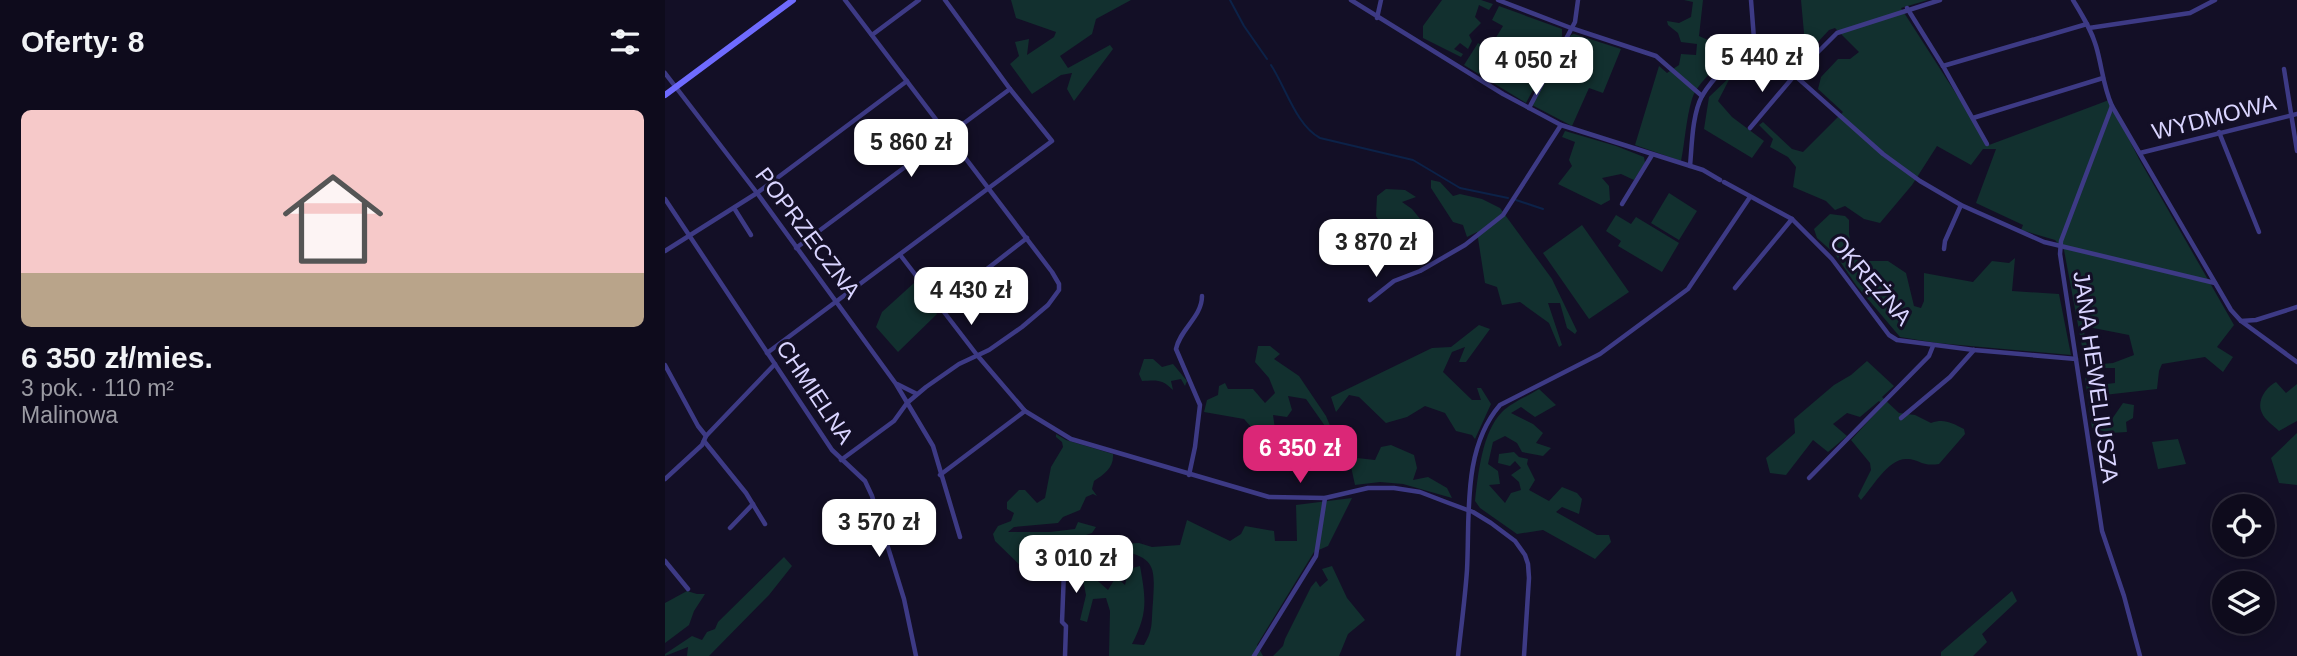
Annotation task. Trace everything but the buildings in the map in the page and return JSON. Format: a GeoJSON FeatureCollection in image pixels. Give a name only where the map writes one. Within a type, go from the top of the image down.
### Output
{"type":"FeatureCollection","features":[{"type":"Feature","properties":{"kind":"main road"},"geometry":{"type":"LineString","coordinates":[[665,95],[793,0]]}},
{"type":"Feature","properties":{"kind":"street"},"geometry":{"type":"LineString","coordinates":[[841,460],[894,421],[917,394],[959,363],[989,350],[1021,327],[1057,295],[1059,284],[845,0]]}},
{"type":"Feature","properties":{"kind":"street"},"geometry":{"type":"LineString","coordinates":[[872,35],[919,0]]}},
{"type":"Feature","properties":{"kind":"street"},"geometry":{"type":"LineString","coordinates":[[767,353],[838,303],[1052,141],[945,0]]}},
{"type":"Feature","properties":{"kind":"street","name":"OKRĘŻNA"},"geometry":{"type":"LineString","coordinates":[[1351,0],[1377,18],[1561,125],[1690,166],[1792,219],[1832,259],[1889,335],[1897,340],[1933,346],[2076,359]]}},
{"type":"Feature","properties":{"kind":"street"},"geometry":{"type":"LineString","coordinates":[[1377,18],[1381,0]]}},
{"type":"Feature","properties":{"kind":"street"},"geometry":{"type":"LineString","coordinates":[[1498,0],[1656,56],[1702,96]]}},
{"type":"Feature","properties":{"kind":"street"},"geometry":{"type":"LineString","coordinates":[[1529,107],[1575,22],[1578,0]]}},
{"type":"Feature","properties":{"kind":"street"},"geometry":{"type":"LineString","coordinates":[[1751,0],[1754,39],[1883,154],[1920,181],[1961,205],[2016,231],[2060,247],[2215,283]]}},
{"type":"Feature","properties":{"kind":"street"},"geometry":{"type":"LineString","coordinates":[[1750,128],[1794,76],[1837,33],[1936,0]]}},
{"type":"Feature","properties":{"kind":"street"},"geometry":{"type":"LineString","coordinates":[[2073,0],[2096,46],[2112,106],[2215,283],[2241,321],[2297,362]]}},
{"type":"Feature","properties":{"kind":"street"},"geometry":{"type":"LineString","coordinates":[[1943,65],[2088,26],[2190,13],[2215,0]]}},
{"type":"Feature","properties":{"kind":"street"},"geometry":{"type":"LineString","coordinates":[[1907,8],[1943,65],[1987,144]]}},
{"type":"Feature","properties":{"kind":"street"},"geometry":{"type":"LineString","coordinates":[[1690,166],[1697,110],[1702,96],[1754,39]]}},
{"type":"Feature","properties":{"kind":"street"},"geometry":{"type":"LineString","coordinates":[[2284,69],[2297,151]]}},
{"type":"Feature","properties":{"kind":"street","name":"POPRZECZNA"},"geometry":{"type":"LineString","coordinates":[[665,72],[897,384],[933,446],[960,537]]}},
{"type":"Feature","properties":{"kind":"street"},"geometry":{"type":"LineString","coordinates":[[1973,118],[2103,78]]}},
{"type":"Feature","properties":{"kind":"street"},"geometry":{"type":"LineString","coordinates":[[665,251],[757,193],[907,81]]}},
{"type":"Feature","properties":{"kind":"street"},"geometry":{"type":"LineString","coordinates":[[796,248],[1010,89]]}},
{"type":"Feature","properties":{"kind":"street","name":"JANA HEWELIUSZA"},"geometry":{"type":"LineString","coordinates":[[2112,106],[2060,247],[2102,531],[2124,596],[2140,656]]}},
{"type":"Feature","properties":{"kind":"street","name":"WYDMOWA"},"geometry":{"type":"LineString","coordinates":[[2140,153],[2297,114]]}},
{"type":"Feature","properties":{"kind":"street"},"geometry":{"type":"LineString","coordinates":[[1370,300],[1395,281],[1420,271],[1465,245],[1503,215],[1561,125]]}},
{"type":"Feature","properties":{"kind":"street"},"geometry":{"type":"LineString","coordinates":[[2219,132],[2259,232]]}},
{"type":"Feature","properties":{"kind":"street"},"geometry":{"type":"LineString","coordinates":[[1622,204],[1652,155]]}},
{"type":"Feature","properties":{"kind":"street"},"geometry":{"type":"LineString","coordinates":[[1458,656],[1467,572],[1468,510],[1473,465],[1490,416],[1500,405],[1600,354],[1688,289],[1750,197]]}},
{"type":"Feature","properties":{"kind":"street","name":"CHMIELNA"},"geometry":{"type":"LineString","coordinates":[[665,199],[841,460],[865,481],[902,590],[916,656]]}},
{"type":"Feature","properties":{"kind":"street"},"geometry":{"type":"LineString","coordinates":[[1944,249],[1961,205]]}},
{"type":"Feature","properties":{"kind":"street"},"geometry":{"type":"LineString","coordinates":[[734,208],[751,235]]}},
{"type":"Feature","properties":{"kind":"street"},"geometry":{"type":"LineString","coordinates":[[1735,288],[1792,219]]}},
{"type":"Feature","properties":{"kind":"street"},"geometry":{"type":"LineString","coordinates":[[939,306],[1027,239]]}},
{"type":"Feature","properties":{"kind":"street"},"geometry":{"type":"LineString","coordinates":[[901,256],[977,355],[1025,411],[1071,439],[1269,497],[1325,498],[1368,488],[1394,488],[1420,492],[1468,510],[1515,541],[1525,555],[1529,578],[1524,656]]}},
{"type":"Feature","properties":{"kind":"street"},"geometry":{"type":"LineString","coordinates":[[1189,475],[1201,405],[1176,349],[1180,337],[1202,305],[1202,296]]}},
{"type":"Feature","properties":{"kind":"street"},"geometry":{"type":"LineString","coordinates":[[2241,321],[2256,320],[2297,307]]}},
{"type":"Feature","properties":{"kind":"street"},"geometry":{"type":"LineString","coordinates":[[1809,478],[1929,356],[1933,346]]}},
{"type":"Feature","properties":{"kind":"street"},"geometry":{"type":"LineString","coordinates":[[1901,418],[1950,377],[1975,350]]}},
{"type":"Feature","properties":{"kind":"street"},"geometry":{"type":"LineString","coordinates":[[665,365],[705,439],[765,524]]}},
{"type":"Feature","properties":{"kind":"street"},"geometry":{"type":"LineString","coordinates":[[665,479],[775,365]]}},
{"type":"Feature","properties":{"kind":"street"},"geometry":{"type":"LineString","coordinates":[[897,384],[917,394]]}},
{"type":"Feature","properties":{"kind":"street"},"geometry":{"type":"LineString","coordinates":[[940,475],[945,474],[1025,411]]}},
{"type":"Feature","properties":{"kind":"street"},"geometry":{"type":"LineString","coordinates":[[1254,656],[1315,556],[1325,498]]}},
{"type":"Feature","properties":{"kind":"street"},"geometry":{"type":"LineString","coordinates":[[730,528],[753,504]]}},
{"type":"Feature","properties":{"kind":"street"},"geometry":{"type":"LineString","coordinates":[[665,561],[688,589]]}},
{"type":"Feature","properties":{"kind":"street"},"geometry":{"type":"LineString","coordinates":[[1064,572],[1062,622],[1066,626],[1065,656]]}},
{"type":"Feature","properties":{"kind":"green space"},"geometry":{"type":"Polygon","coordinates":[[[1011,0],[1131,0],[1096,19],[1092,34],[1060,56],[1068,68],[1110,45],[1113,49],[1074,101],[1067,89],[1072,73],[1061,75],[1032,94],[1010,64],[1019,56],[1015,42],[1029,39],[1027,55],[1054,37],[1056,32],[1016,18],[1011,0]]]}},
{"type":"Feature","properties":{"kind":"green space"},"geometry":{"type":"Polygon","coordinates":[[[1442,0],[1481,0],[1493,4],[1489,10],[1479,5],[1475,17],[1481,23],[1469,35],[1472,41],[1468,49],[1460,43],[1454,49],[1463,54],[1461,57],[1423,38],[1423,26],[1442,0]]]}},
{"type":"Feature","properties":{"kind":"green space"},"geometry":{"type":"Polygon","coordinates":[[[1684,0],[1703,0],[1699,36],[1719,45],[1719,54],[1717,62],[1692,99],[1681,161],[1635,145],[1659,66],[1667,73],[1679,65],[1681,54],[1696,55],[1697,44],[1681,42],[1678,33],[1667,21],[1679,23],[1691,17],[1693,2],[1684,0]]]}},
{"type":"Feature","properties":{"kind":"green space"},"geometry":{"type":"Polygon","coordinates":[[[1801,0],[1928,0],[1901,8],[1989,145],[2109,100],[2139,159],[2234,325],[2217,347],[2233,357],[2223,372],[2205,357],[2162,364],[2157,389],[2104,395],[2102,406],[2095,413],[2096,425],[2112,419],[2123,403],[2134,405],[2133,418],[2126,422],[2127,432],[2110,433],[2092,428],[2085,378],[2099,385],[2115,383],[2115,368],[2091,368],[2092,365],[2113,363],[2134,355],[2129,335],[2083,326],[2088,352],[2084,357],[2064,250],[2055,240],[2021,230],[2023,225],[1976,203],[1996,149],[1983,149],[1971,165],[1937,146],[1912,185],[1880,223],[1864,219],[1845,206],[1835,210],[1826,201],[1793,187],[1796,167],[1788,157],[1770,147],[1773,139],[1759,125],[1763,122],[1792,149],[1803,152],[1843,112],[1818,89],[1821,77],[1838,59],[1850,59],[1859,52],[1835,28],[1829,30],[1806,55],[1801,0]]]}},
{"type":"Feature","properties":{"kind":"green space"},"geometry":{"type":"Polygon","coordinates":[[[1499,6],[1562,29],[1562,36],[1526,103],[1464,65],[1478,43],[1489,49],[1503,26],[1492,20],[1499,6]]]}},
{"type":"Feature","properties":{"kind":"green space"},"geometry":{"type":"Polygon","coordinates":[[[1574,34],[1621,49],[1603,93],[1589,88],[1572,126],[1532,105],[1574,34]]]}},
{"type":"Feature","properties":{"kind":"green space"},"geometry":{"type":"Polygon","coordinates":[[[1731,76],[1718,101],[1732,117],[1764,141],[1752,158],[1704,129],[1709,97],[1731,76]]]}},
{"type":"Feature","properties":{"kind":"green space"},"geometry":{"type":"Polygon","coordinates":[[[1565,131],[1644,157],[1645,163],[1634,180],[1621,174],[1602,178],[1609,186],[1610,200],[1601,205],[1558,184],[1572,166],[1569,160],[1575,142],[1562,137],[1565,131]]]}},
{"type":"Feature","properties":{"kind":"green space"},"geometry":{"type":"Polygon","coordinates":[[[1431,180],[1440,182],[1453,196],[1460,194],[1482,199],[1500,208],[1552,279],[1577,331],[1575,334],[1567,328],[1560,303],[1548,303],[1562,345],[1559,347],[1549,323],[1520,302],[1502,305],[1497,287],[1485,283],[1477,232],[1467,237],[1463,225],[1453,222],[1431,188],[1431,180]]]}},
{"type":"Feature","properties":{"kind":"green space"},"geometry":{"type":"Polygon","coordinates":[[[1386,189],[1405,190],[1416,197],[1402,202],[1421,220],[1403,241],[1393,244],[1376,216],[1377,196],[1386,189]]]}},
{"type":"Feature","properties":{"kind":"green space"},"geometry":{"type":"Polygon","coordinates":[[[1669,193],[1697,211],[1679,240],[1651,223],[1669,193]]]}},
{"type":"Feature","properties":{"kind":"green space"},"geometry":{"type":"Polygon","coordinates":[[[1830,214],[1845,216],[1849,220],[1853,253],[1865,261],[1888,261],[1906,273],[1914,306],[1921,308],[1924,301],[1924,273],[1973,282],[1992,261],[2009,263],[2015,258],[2012,291],[2059,294],[2071,355],[1900,337],[1856,285],[1835,254],[1817,238],[1814,229],[1830,214]]]}},
{"type":"Feature","properties":{"kind":"green space"},"geometry":{"type":"Polygon","coordinates":[[[1616,215],[1631,224],[1636,217],[1679,243],[1662,272],[1618,246],[1621,241],[1606,231],[1616,215]]]}},
{"type":"Feature","properties":{"kind":"green space"},"geometry":{"type":"Polygon","coordinates":[[[1582,225],[1629,292],[1589,319],[1543,253],[1582,225]]]}},
{"type":"Feature","properties":{"kind":"green space"},"geometry":{"type":"Polygon","coordinates":[[[914,283],[937,314],[898,352],[876,327],[882,312],[914,283]]]}},
{"type":"Feature","properties":{"kind":"green space"},"geometry":{"type":"Polygon","coordinates":[[[1479,325],[1490,329],[1466,362],[1459,362],[1465,347],[1452,352],[1443,372],[1472,400],[1481,400],[1477,388],[1481,388],[1491,404],[1475,439],[1472,435],[1456,431],[1445,413],[1425,406],[1407,417],[1386,423],[1359,397],[1349,395],[1336,412],[1331,397],[1432,348],[1451,347],[1479,325]]]}},
{"type":"Feature","properties":{"kind":"green space"},"geometry":{"type":"Polygon","coordinates":[[[1258,346],[1270,346],[1280,354],[1274,359],[1299,376],[1331,428],[1325,426],[1306,399],[1288,396],[1292,410],[1287,417],[1273,415],[1275,429],[1252,428],[1244,419],[1204,412],[1207,400],[1218,395],[1219,386],[1225,383],[1228,389],[1253,389],[1265,403],[1275,393],[1269,378],[1255,362],[1258,346]]]}},
{"type":"Feature","properties":{"kind":"green space"},"geometry":{"type":"Polygon","coordinates":[[[1144,359],[1153,359],[1162,367],[1173,364],[1187,381],[1185,386],[1181,379],[1171,381],[1173,390],[1159,381],[1142,381],[1139,374],[1144,359]]]}},
{"type":"Feature","properties":{"kind":"green space"},"geometry":{"type":"Polygon","coordinates":[[[1867,361],[1894,386],[1882,397],[1899,413],[1915,415],[1931,423],[1948,422],[1964,429],[1965,434],[1939,464],[1899,460],[1881,475],[1861,500],[1858,496],[1871,470],[1870,463],[1851,440],[1883,405],[1879,401],[1860,417],[1847,413],[1833,424],[1847,436],[1828,452],[1813,440],[1786,475],[1770,473],[1766,458],[1795,433],[1794,419],[1867,361]]]}},
{"type":"Feature","properties":{"kind":"green space"},"geometry":{"type":"Polygon","coordinates":[[[2276,382],[2286,393],[2297,384],[2297,421],[2279,431],[2265,418],[2260,408],[2263,395],[2276,382]]]}},
{"type":"Feature","properties":{"kind":"green space"},"geometry":{"type":"Polygon","coordinates":[[[1539,389],[1556,405],[1535,417],[1521,407],[1511,413],[1533,424],[1543,433],[1536,443],[1551,448],[1543,456],[1522,452],[1517,443],[1505,436],[1493,442],[1488,464],[1498,471],[1500,484],[1489,485],[1505,503],[1511,493],[1521,490],[1519,482],[1511,475],[1521,468],[1515,461],[1510,466],[1498,463],[1499,454],[1514,452],[1519,457],[1528,459],[1527,464],[1535,480],[1529,490],[1549,501],[1562,487],[1577,493],[1582,499],[1579,514],[1562,507],[1556,512],[1597,535],[1609,535],[1611,542],[1595,559],[1543,530],[1517,534],[1480,508],[1475,501],[1482,454],[1495,420],[1510,406],[1539,389]]]}},
{"type":"Feature","properties":{"kind":"green space"},"geometry":{"type":"Polygon","coordinates":[[[2297,433],[2297,485],[2279,483],[2271,458],[2297,433]]]}},
{"type":"Feature","properties":{"kind":"green space"},"geometry":{"type":"Polygon","coordinates":[[[1056,434],[1066,440],[1113,454],[1110,467],[1094,481],[1092,489],[1097,496],[1093,494],[1086,497],[1080,510],[1063,517],[1058,523],[1014,527],[1008,532],[1075,529],[1078,522],[1096,527],[1092,533],[1083,536],[1021,545],[1021,550],[1083,546],[1099,561],[1085,570],[1078,566],[1074,556],[1030,575],[995,541],[993,534],[998,526],[1011,521],[1014,513],[1007,509],[1007,502],[1019,490],[1025,490],[1037,503],[1045,498],[1051,467],[1063,447],[1056,434]]]}},
{"type":"Feature","properties":{"kind":"green space"},"geometry":{"type":"Polygon","coordinates":[[[2178,439],[2186,464],[2158,469],[2152,442],[2178,439]]]}},
{"type":"Feature","properties":{"kind":"green space"},"geometry":{"type":"Polygon","coordinates":[[[1391,445],[1414,455],[1417,468],[1413,480],[1428,477],[1447,488],[1452,498],[1403,484],[1380,482],[1355,485],[1350,462],[1357,458],[1375,460],[1381,447],[1391,445]]]}},
{"type":"Feature","properties":{"kind":"green space"},"geometry":{"type":"Polygon","coordinates":[[[1352,498],[1328,546],[1314,552],[1257,645],[1263,656],[1109,656],[1110,611],[1106,598],[1093,599],[1087,622],[1080,620],[1086,595],[1083,580],[1091,575],[1108,590],[1116,577],[1125,585],[1129,569],[1140,566],[1144,606],[1141,624],[1132,644],[1144,645],[1147,639],[1151,625],[1153,572],[1147,561],[1119,550],[1116,544],[1139,543],[1152,547],[1180,545],[1187,520],[1230,541],[1241,534],[1245,526],[1274,531],[1275,541],[1297,541],[1296,505],[1352,498]]]}},
{"type":"Feature","properties":{"kind":"green space"},"geometry":{"type":"Polygon","coordinates":[[[784,557],[792,566],[769,595],[709,656],[687,656],[688,647],[665,656],[692,636],[702,640],[784,557]]]}},
{"type":"Feature","properties":{"kind":"green space"},"geometry":{"type":"Polygon","coordinates":[[[1332,566],[1347,598],[1365,620],[1348,634],[1339,656],[1273,656],[1283,646],[1311,587],[1316,581],[1320,587],[1328,580],[1322,569],[1332,566]]]}},
{"type":"Feature","properties":{"kind":"green space"},"geometry":{"type":"Polygon","coordinates":[[[687,591],[705,594],[689,625],[665,643],[665,603],[687,591]]]}},
{"type":"Feature","properties":{"kind":"green space"},"geometry":{"type":"Polygon","coordinates":[[[2012,591],[2017,601],[1982,634],[1987,642],[1973,656],[1941,656],[1941,652],[2012,591]]]}},
{"type":"Feature","properties":{"kind":"waterway"},"geometry":{"type":"LineString","coordinates":[[1230,0],[1267,59]]}},
{"type":"Feature","properties":{"kind":"waterway"},"geometry":{"type":"LineString","coordinates":[[1271,65],[1304,124],[1320,138],[1413,160],[1460,188],[1508,198]]}},
{"type":"Feature","properties":{"kind":"waterway"},"geometry":{"type":"LineString","coordinates":[[1516,200],[1543,209]]}}]}
